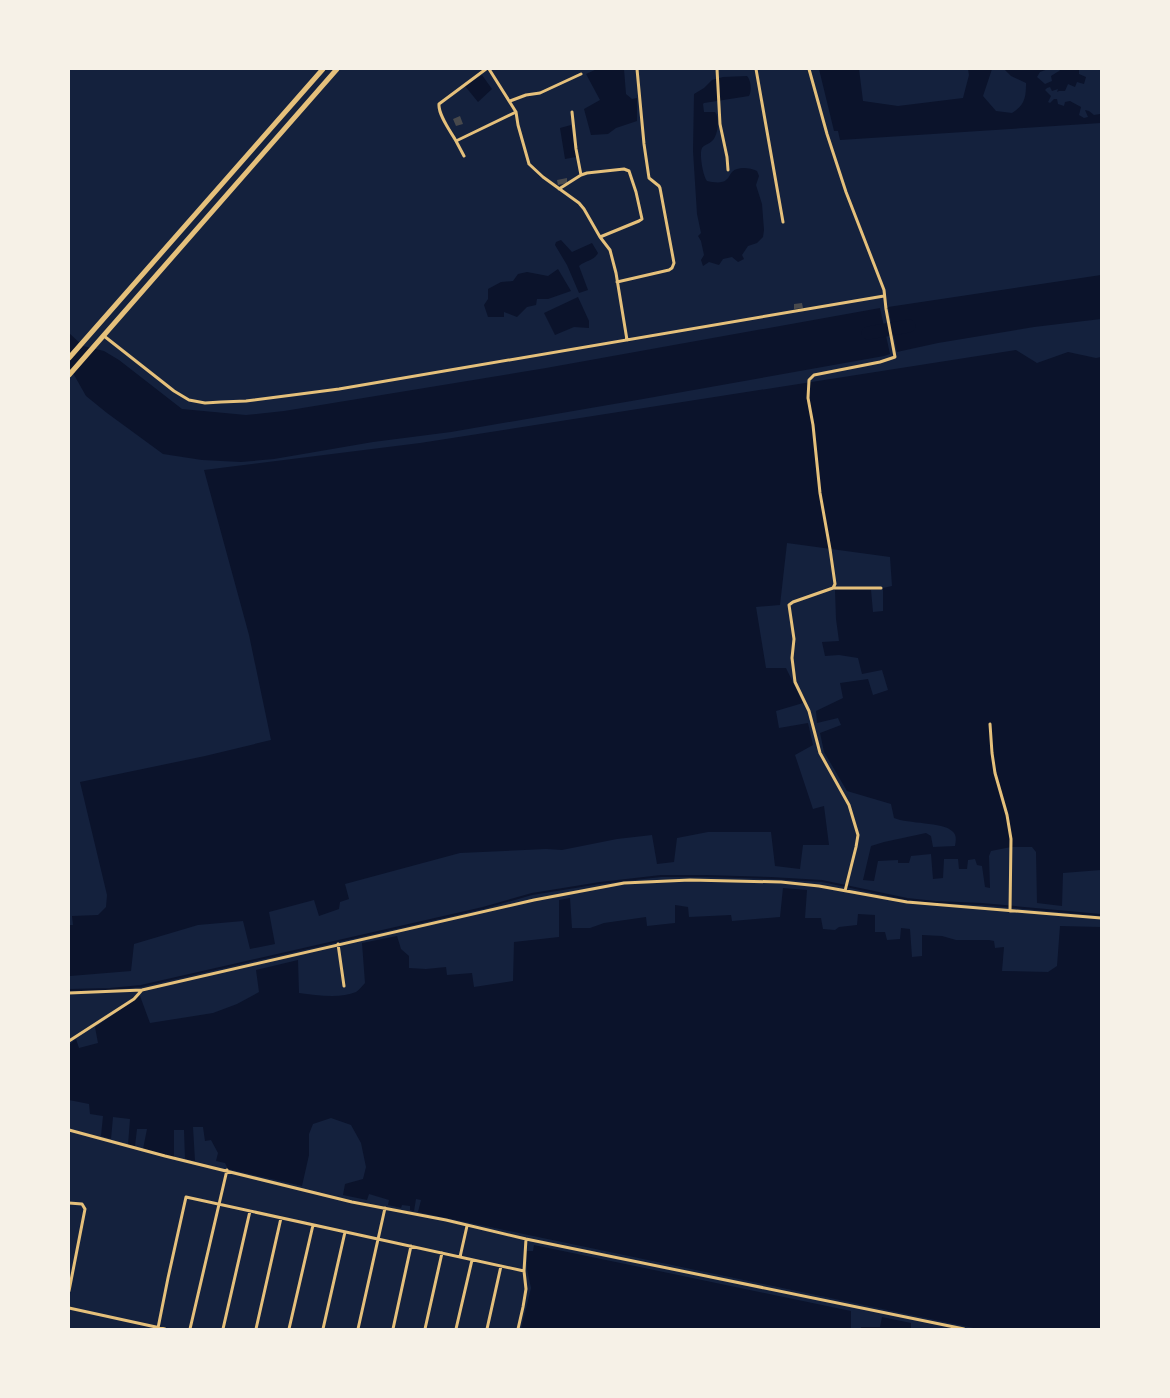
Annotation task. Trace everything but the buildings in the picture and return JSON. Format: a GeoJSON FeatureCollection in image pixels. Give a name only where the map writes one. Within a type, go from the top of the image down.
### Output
{"type":"FeatureCollection","features":[{"type":"Feature","properties":{"kind":"highway"},"geometry":{"type":"LineString","coordinates":[[69,358],[323,69]]}},
{"type":"Feature","properties":{"kind":"highway"},"geometry":{"type":"LineString","coordinates":[[69,375],[337,69]]}},
{"type":"Feature","properties":{"kind":"street"},"geometry":{"type":"LineString","coordinates":[[464,156],[444,120],[438,104],[486,69]]}},
{"type":"Feature","properties":{"kind":"street"},"geometry":{"type":"LineString","coordinates":[[489,69],[516,112],[518,125],[529,164],[543,177],[560,188],[581,205],[611,253],[627,340]]}},
{"type":"Feature","properties":{"kind":"street"},"geometry":{"type":"LineString","coordinates":[[617,282],[668,270],[672,268],[674,263],[660,188],[649,178],[644,144],[637,69]]}},
{"type":"Feature","properties":{"kind":"street"},"geometry":{"type":"LineString","coordinates":[[717,69],[720,124],[727,157],[728,170]]}},
{"type":"Feature","properties":{"kind":"street"},"geometry":{"type":"LineString","coordinates":[[756,69],[783,222]]}},
{"type":"Feature","properties":{"kind":"street"},"geometry":{"type":"LineString","coordinates":[[809,69],[826,134],[846,192],[884,290],[895,358],[814,375],[809,380],[808,398],[813,425],[820,492],[835,584],[833,588]]}},
{"type":"Feature","properties":{"kind":"street"},"geometry":{"type":"LineString","coordinates":[[510,101],[540,93],[581,74]]}},
{"type":"Feature","properties":{"kind":"street"},"geometry":{"type":"LineString","coordinates":[[456,141],[516,112]]}},
{"type":"Feature","properties":{"kind":"street"},"geometry":{"type":"LineString","coordinates":[[572,112],[576,149],[581,175]]}},
{"type":"Feature","properties":{"kind":"street"},"geometry":{"type":"LineString","coordinates":[[560,188],[581,175],[591,172],[628,170],[636,192],[642,219],[600,237]]}},
{"type":"Feature","properties":{"kind":"street"},"geometry":{"type":"LineString","coordinates":[[104,336],[174,391],[189,400],[205,403],[246,401],[339,389],[884,296]]}},
{"type":"Feature","properties":{"kind":"street"},"geometry":{"type":"LineString","coordinates":[[845,891],[858,841],[856,828],[844,795],[820,753],[809,711],[795,682],[792,658],[794,639],[789,607],[793,602],[833,588],[881,588]]}},
{"type":"Feature","properties":{"kind":"street"},"geometry":{"type":"LineString","coordinates":[[990,724],[995,773],[1007,815],[1011,839],[1010,911]]}},
{"type":"Feature","properties":{"kind":"street"},"geometry":{"type":"LineString","coordinates":[[69,993],[142,990],[534,900],[624,883],[690,880],[781,882],[819,886],[907,902],[1101,918]]}},
{"type":"Feature","properties":{"kind":"street"},"geometry":{"type":"LineString","coordinates":[[338,944],[344,986]]}},
{"type":"Feature","properties":{"kind":"street"},"geometry":{"type":"LineString","coordinates":[[69,1041],[134,999],[142,990]]}},
{"type":"Feature","properties":{"kind":"street"},"geometry":{"type":"LineString","coordinates":[[69,1130],[289,1187],[446,1220],[526,1240],[964,1329]]}},
{"type":"Feature","properties":{"kind":"street"},"geometry":{"type":"LineString","coordinates":[[190,1329],[227,1170]]}},
{"type":"Feature","properties":{"kind":"street"},"geometry":{"type":"LineString","coordinates":[[158,1328],[186,1197],[524,1271]]}},
{"type":"Feature","properties":{"kind":"street"},"geometry":{"type":"LineString","coordinates":[[69,1202],[82,1204],[85,1209],[69,1291]]}},
{"type":"Feature","properties":{"kind":"street"},"geometry":{"type":"LineString","coordinates":[[358,1329],[385,1208]]}},
{"type":"Feature","properties":{"kind":"street"},"geometry":{"type":"LineString","coordinates":[[223,1329],[250,1211]]}},
{"type":"Feature","properties":{"kind":"street"},"geometry":{"type":"LineString","coordinates":[[256,1329],[281,1218]]}},
{"type":"Feature","properties":{"kind":"street"},"geometry":{"type":"LineString","coordinates":[[289,1329],[313,1225]]}},
{"type":"Feature","properties":{"kind":"street"},"geometry":{"type":"LineString","coordinates":[[460,1257],[467,1226]]}},
{"type":"Feature","properties":{"kind":"street"},"geometry":{"type":"LineString","coordinates":[[323,1329],[344,1232]]}},
{"type":"Feature","properties":{"kind":"street"},"geometry":{"type":"LineString","coordinates":[[518,1329],[526,1289],[524,1271],[526,1240]]}},
{"type":"Feature","properties":{"kind":"street"},"geometry":{"type":"LineString","coordinates":[[393,1329],[411,1246]]}},
{"type":"Feature","properties":{"kind":"street"},"geometry":{"type":"LineString","coordinates":[[425,1329],[442,1253]]}},
{"type":"Feature","properties":{"kind":"street"},"geometry":{"type":"LineString","coordinates":[[456,1329],[472,1260]]}},
{"type":"Feature","properties":{"kind":"street"},"geometry":{"type":"LineString","coordinates":[[487,1329],[502,1266]]}},
{"type":"Feature","properties":{"kind":"street"},"geometry":{"type":"LineString","coordinates":[[69,1308],[165,1329]]}},
{"type":"Feature","properties":{"kind":"water"},"geometry":{"type":"Polygon","coordinates":[[[597,69],[624,69],[626,94],[632,99],[637,98],[637,121],[616,128],[608,134],[591,135],[584,109],[600,100],[586,74],[597,69]]]}},
{"type":"Feature","properties":{"kind":"water"},"geometry":{"type":"Polygon","coordinates":[[[819,69],[859,69],[863,101],[898,106],[963,98],[969,75],[968,69],[992,69],[983,96],[996,111],[1012,113],[1020,107],[1024,100],[1026,83],[1011,76],[1005,70],[1006,69],[1048,69],[1040,72],[1037,77],[1045,84],[1052,81],[1051,76],[1061,69],[1079,69],[1079,74],[1086,77],[1084,84],[1077,82],[1075,87],[1068,84],[1065,91],[1057,92],[1058,89],[1052,91],[1050,87],[1047,88],[1045,90],[1051,96],[1048,102],[1050,103],[1054,99],[1057,99],[1058,104],[1064,106],[1065,102],[1070,101],[1081,107],[1079,115],[1084,118],[1088,117],[1085,110],[1094,115],[1100,114],[1101,112],[1101,123],[840,140],[838,131],[834,131],[819,69]]]}},
{"type":"Feature","properties":{"kind":"water"},"geometry":{"type":"Polygon","coordinates":[[[482,75],[492,89],[478,102],[465,86],[482,75]]]}},
{"type":"Feature","properties":{"kind":"water"},"geometry":{"type":"Polygon","coordinates":[[[747,76],[751,86],[749,96],[703,104],[704,112],[715,112],[718,122],[714,139],[702,148],[701,160],[704,175],[707,181],[722,182],[728,178],[732,172],[741,168],[748,168],[757,171],[759,176],[756,185],[762,204],[764,230],[763,237],[757,243],[748,246],[742,255],[744,259],[738,262],[732,257],[723,259],[719,265],[709,262],[703,266],[701,260],[704,255],[701,241],[698,236],[701,233],[697,214],[693,151],[694,94],[704,88],[712,80],[723,77],[747,76]]]}},
{"type":"Feature","properties":{"kind":"water"},"geometry":{"type":"Polygon","coordinates":[[[571,125],[576,157],[565,159],[560,128],[571,125]]]}},
{"type":"Feature","properties":{"kind":"water"},"geometry":{"type":"Polygon","coordinates":[[[561,240],[572,252],[592,243],[598,253],[594,258],[579,266],[588,290],[579,293],[567,265],[555,245],[556,242],[561,240]]]}},
{"type":"Feature","properties":{"kind":"water"},"geometry":{"type":"Polygon","coordinates":[[[558,269],[571,291],[548,299],[537,299],[536,305],[527,307],[517,317],[504,312],[504,317],[488,317],[484,305],[488,299],[488,289],[501,282],[513,281],[518,274],[527,272],[548,276],[558,269]]]}},
{"type":"Feature","properties":{"kind":"water"},"geometry":{"type":"Polygon","coordinates":[[[1101,275],[1101,319],[1034,327],[938,343],[897,352],[888,307],[1101,275]]]}},
{"type":"Feature","properties":{"kind":"water"},"geometry":{"type":"Polygon","coordinates":[[[578,297],[589,321],[589,328],[574,327],[555,335],[544,313],[578,297]]]}},
{"type":"Feature","properties":{"kind":"water"},"geometry":{"type":"Polygon","coordinates":[[[880,308],[890,354],[884,356],[451,432],[373,442],[274,459],[241,462],[202,460],[163,454],[86,396],[69,366],[69,333],[83,346],[104,351],[119,360],[182,409],[246,415],[284,411],[546,368],[880,308]]]}},
{"type":"Feature","properties":{"kind":"water"},"geometry":{"type":"Polygon","coordinates":[[[1016,350],[1037,363],[1068,352],[1096,358],[1101,357],[1101,870],[1063,873],[1062,906],[1037,903],[1036,852],[1032,847],[1011,847],[991,851],[989,856],[990,888],[985,887],[982,866],[977,865],[975,859],[968,860],[967,869],[959,869],[958,859],[944,859],[943,878],[933,879],[931,854],[911,856],[909,863],[898,863],[898,860],[878,861],[874,881],[863,880],[871,846],[926,833],[931,836],[933,847],[955,846],[956,840],[954,833],[947,828],[894,818],[891,804],[847,791],[824,752],[820,733],[841,725],[838,718],[817,723],[816,711],[843,698],[840,683],[868,679],[873,695],[888,690],[882,670],[862,674],[858,658],[839,655],[825,656],[822,642],[839,641],[836,619],[835,590],[871,590],[873,612],[883,611],[883,588],[892,586],[890,557],[787,543],[780,605],[756,607],[766,668],[786,668],[803,703],[776,711],[779,728],[808,723],[813,745],[795,755],[813,809],[824,806],[829,845],[803,845],[800,869],[775,866],[771,832],[708,832],[677,838],[674,862],[657,864],[652,835],[617,839],[562,850],[546,849],[460,853],[345,884],[349,899],[340,902],[339,909],[319,916],[314,900],[269,912],[275,944],[250,949],[243,921],[198,925],[134,944],[131,971],[70,976],[69,925],[73,925],[72,916],[98,915],[106,907],[107,895],[80,782],[205,756],[271,740],[249,635],[204,470],[420,443],[1016,350]]]}},
{"type":"Feature","properties":{"kind":"water"},"geometry":{"type":"Polygon","coordinates":[[[783,888],[807,890],[805,918],[821,918],[823,929],[835,930],[839,927],[857,925],[858,914],[875,915],[875,932],[885,932],[887,940],[900,939],[901,928],[910,929],[912,957],[922,956],[922,935],[942,936],[956,940],[994,941],[995,948],[1004,947],[1002,971],[1048,972],[1057,966],[1060,926],[1101,927],[1101,1329],[978,1329],[418,1212],[421,1200],[416,1199],[414,1211],[410,1210],[410,1206],[402,1205],[401,1208],[388,1205],[389,1200],[369,1194],[367,1200],[343,1195],[345,1184],[363,1179],[366,1167],[361,1143],[351,1125],[331,1118],[313,1124],[309,1134],[309,1155],[302,1186],[228,1169],[225,1163],[216,1161],[218,1153],[211,1140],[205,1141],[203,1127],[193,1127],[195,1161],[185,1159],[184,1130],[174,1130],[174,1157],[143,1149],[147,1129],[137,1129],[135,1146],[128,1145],[130,1119],[113,1117],[111,1139],[101,1136],[103,1116],[90,1114],[89,1104],[69,1100],[69,1045],[76,1039],[79,1048],[98,1043],[95,1027],[140,996],[150,1023],[213,1013],[237,1004],[259,992],[256,970],[298,960],[299,993],[328,996],[350,994],[356,992],[365,983],[362,943],[397,936],[401,949],[409,956],[409,968],[426,969],[446,967],[447,975],[472,973],[474,987],[513,981],[514,942],[559,937],[559,900],[570,898],[572,928],[590,928],[604,923],[646,917],[647,926],[675,923],[675,905],[688,907],[689,917],[731,915],[732,921],[780,917],[783,888]]]}},
{"type":"Feature","properties":{"kind":"water"},"geometry":{"type":"Polygon","coordinates":[[[534,1245],[851,1311],[851,1329],[521,1329],[531,1288],[527,1269],[527,1251],[533,1251],[534,1245]]]}},
{"type":"Feature","properties":{"kind":"water"},"geometry":{"type":"Polygon","coordinates":[[[882,1317],[911,1323],[911,1329],[861,1329],[861,1327],[880,1327],[882,1317]]]}},
{"type":"Feature","properties":{"kind":"waterway"},"geometry":{"type":"LineString","coordinates":[[868,333],[909,326]]}},
{"type":"Feature","properties":{"kind":"waterway"},"geometry":{"type":"LineString","coordinates":[[69,990],[110,989],[141,986],[483,908],[532,894],[600,883],[661,876],[771,878],[822,881],[907,899],[1101,915]]}}]}
